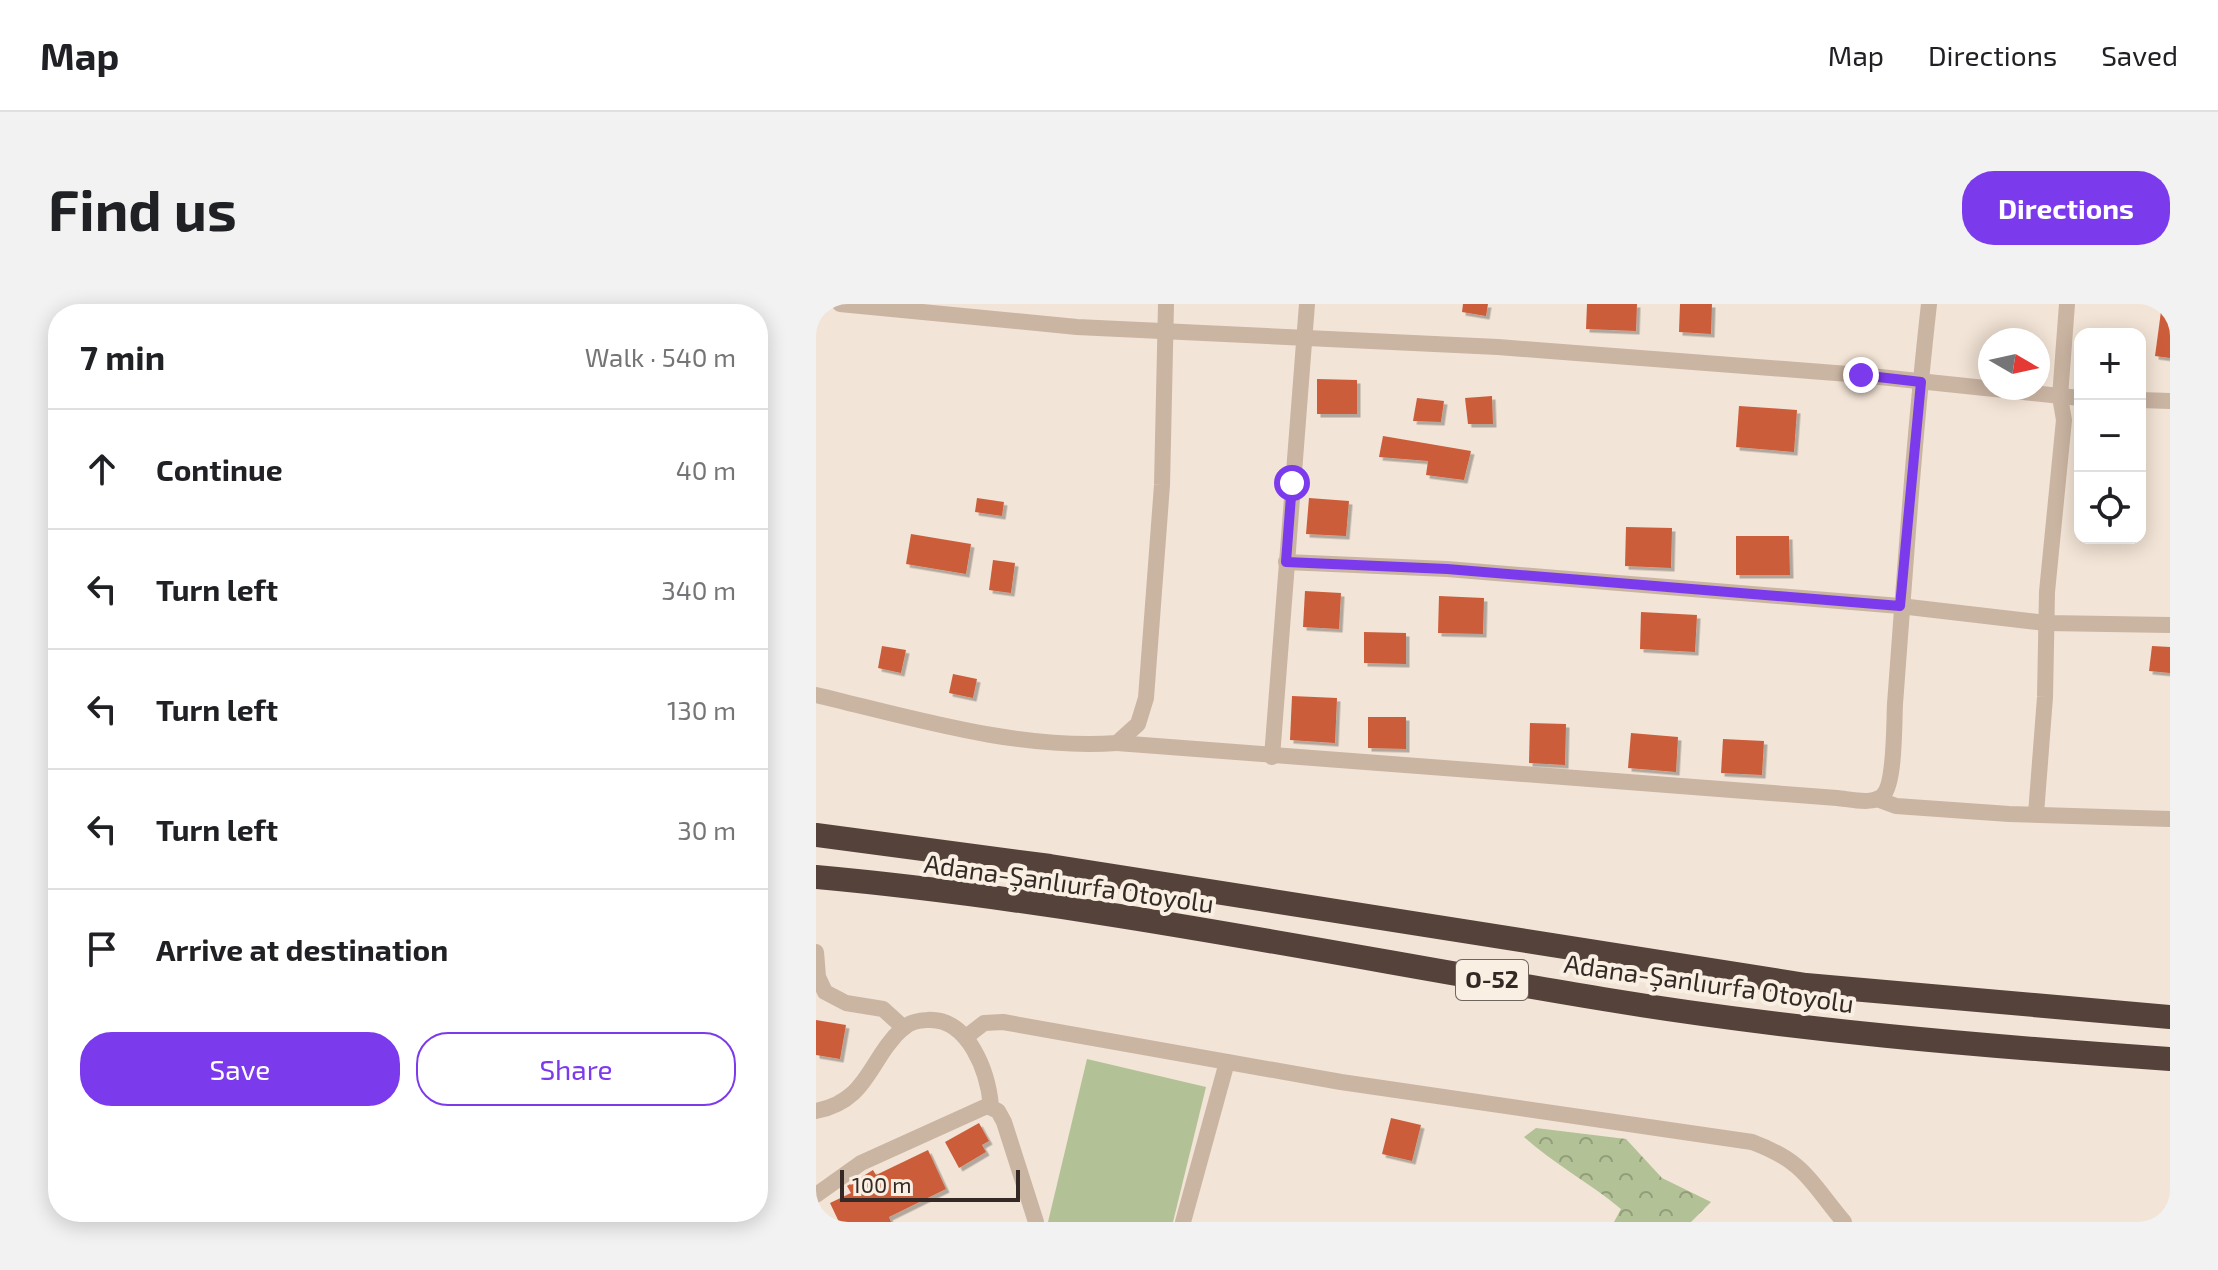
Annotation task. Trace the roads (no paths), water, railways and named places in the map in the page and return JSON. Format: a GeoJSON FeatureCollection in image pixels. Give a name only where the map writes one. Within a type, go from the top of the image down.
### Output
{"type":"FeatureCollection","features":[{"type":"Feature","properties":{"kind":"highway","name":"Adana-Şanlıurfa Otoyolu"},"geometry":{"type":"LineString","coordinates":[[816,835],[1050,866],[1806,985],[2170,1017]]}},
{"type":"Feature","properties":{"kind":"highway","name":"Adana-Şanlıurfa Otoyolu"},"geometry":{"type":"LineString","coordinates":[[816,877],[1123,919],[1606,1000],[1784,1025],[1929,1041],[2170,1059]]}},
{"type":"Feature","properties":{"kind":"street"},"geometry":{"type":"LineString","coordinates":[[840,304],[1077,327],[1498,347],[2074,398]]}},
{"type":"Feature","properties":{"kind":"street"},"geometry":{"type":"LineString","coordinates":[[1117,743],[1138,724],[1146,698],[1162,485],[1161,395],[1166,304]]}},
{"type":"Feature","properties":{"kind":"street"},"geometry":{"type":"LineString","coordinates":[[1272,757],[1307,304]]}},
{"type":"Feature","properties":{"kind":"street"},"geometry":{"type":"LineString","coordinates":[[1877,799],[1885,793],[1888,785],[1900,606],[1929,304]]}},
{"type":"Feature","properties":{"kind":"street"},"geometry":{"type":"LineString","coordinates":[[2036,814],[2045,697],[2046,623],[2064,420],[2060,397],[2067,304]]}},
{"type":"Feature","properties":{"kind":"street"},"geometry":{"type":"LineString","coordinates":[[2146,400],[2170,401]]}},
{"type":"Feature","properties":{"kind":"street"},"geometry":{"type":"LineString","coordinates":[[1286,562],[1447,569],[1900,606],[2046,623],[2170,625]]}},
{"type":"Feature","properties":{"kind":"street"},"geometry":{"type":"LineString","coordinates":[[816,695],[985,733],[1064,742],[1117,743],[1272,757],[1877,799],[1896,806],[2170,819]]}},
{"type":"Feature","properties":{"kind":"street"},"geometry":{"type":"LineString","coordinates":[[816,952],[818,977],[825,992],[846,1003],[883,1009],[904,1028]]}},
{"type":"Feature","properties":{"kind":"street"},"geometry":{"type":"LineString","coordinates":[[816,1111],[851,1098],[904,1028],[921,1021],[938,1020],[954,1026],[966,1037],[984,1077],[991,1106],[1004,1122],[1036,1222]]}},
{"type":"Feature","properties":{"kind":"street"},"geometry":{"type":"LineString","coordinates":[[966,1037],[984,1023],[1003,1022],[1227,1062],[1752,1142],[1800,1168],[1823,1191],[1844,1222]]}},
{"type":"Feature","properties":{"kind":"street"},"geometry":{"type":"LineString","coordinates":[[1183,1222],[1227,1062]]}},
{"type":"Feature","properties":{"kind":"street"},"geometry":{"type":"LineString","coordinates":[[816,1195],[861,1163],[960,1115],[991,1106]]}}]}
